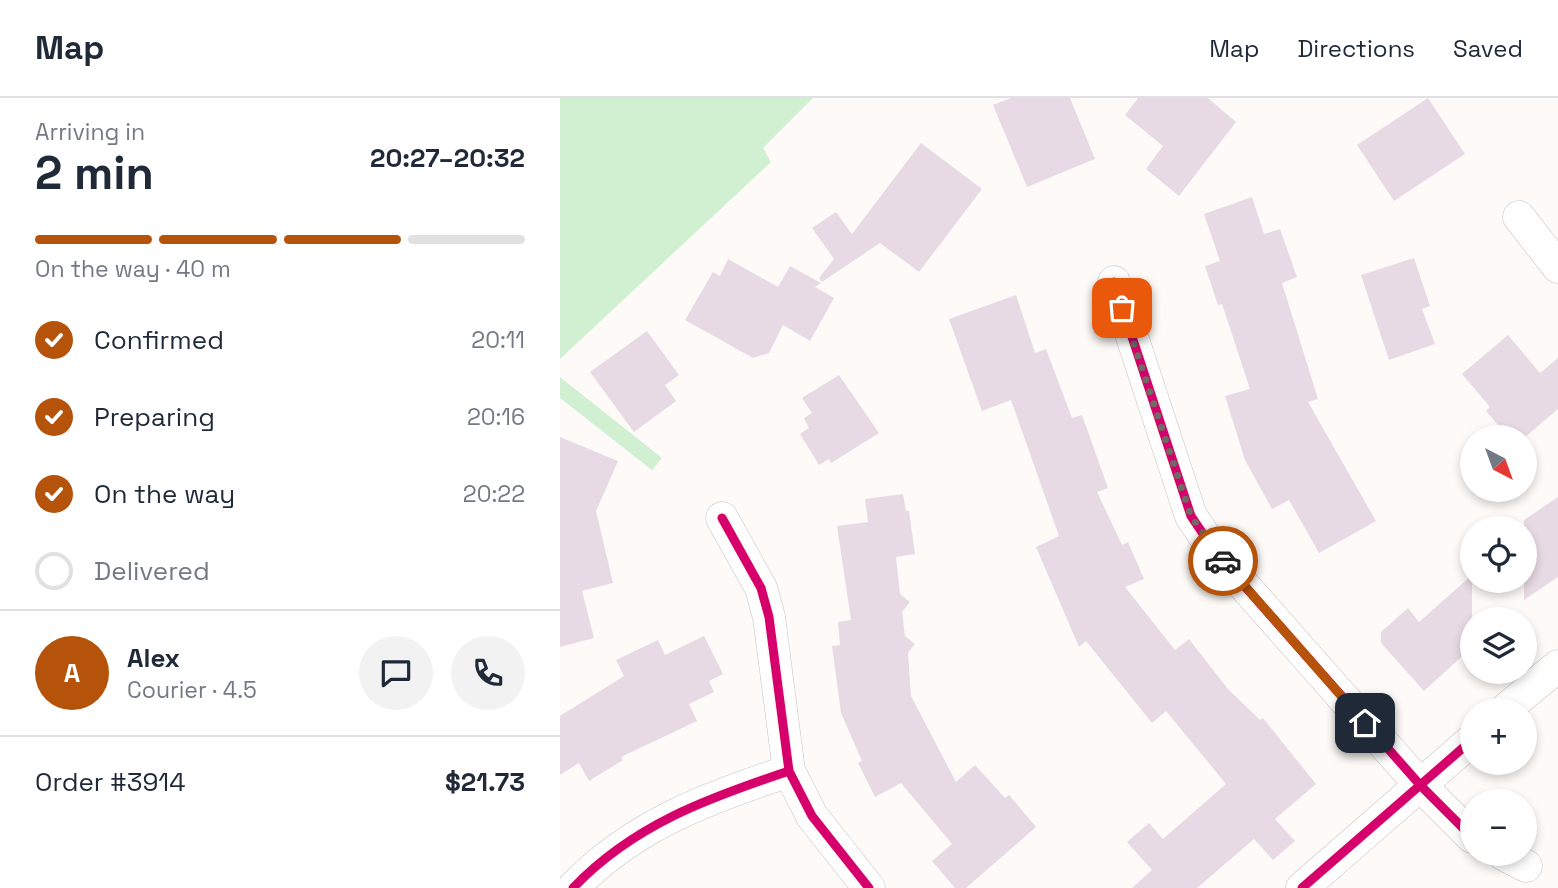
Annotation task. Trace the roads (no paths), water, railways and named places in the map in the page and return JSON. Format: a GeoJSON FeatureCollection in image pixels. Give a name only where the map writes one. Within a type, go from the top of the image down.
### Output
{"type":"FeatureCollection","features":[{"type":"Feature","properties":{"kind":"street"},"geometry":{"type":"LineString","coordinates":[[1519,217],[1558,267]]}},
{"type":"Feature","properties":{"kind":"street"},"geometry":{"type":"LineString","coordinates":[[1114,282],[1191,516],[1218,556],[1421,786],[1460,824]]}},
{"type":"Feature","properties":{"kind":"street"},"geometry":{"type":"LineString","coordinates":[[722,518],[761,588],[769,617],[789,771],[812,816],[869,888]]}},
{"type":"Feature","properties":{"kind":"street"},"geometry":{"type":"LineString","coordinates":[[1519,698],[1558,666]]}},
{"type":"Feature","properties":{"kind":"street"},"geometry":{"type":"LineString","coordinates":[[1302,888],[1460,751]]}},
{"type":"Feature","properties":{"kind":"street"},"geometry":{"type":"LineString","coordinates":[[573,888],[624,842],[654,824],[706,799],[789,771]]}}]}
